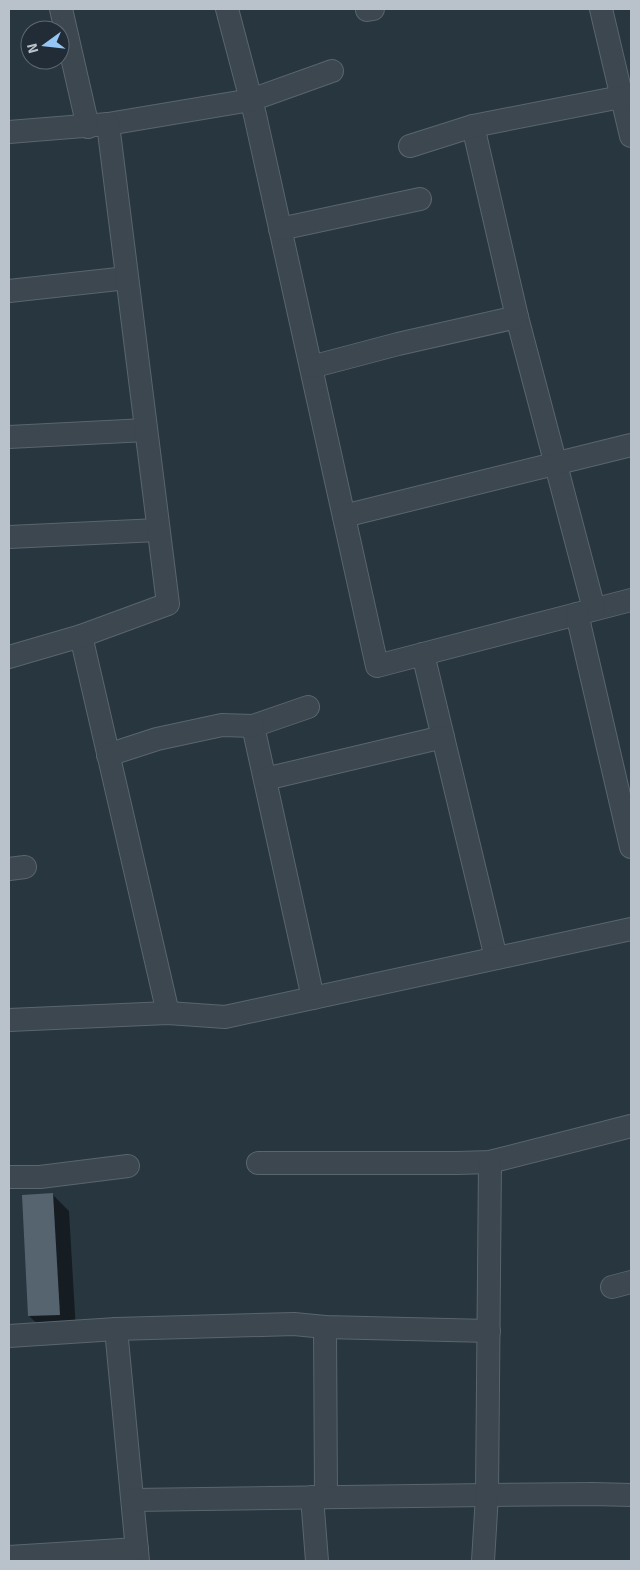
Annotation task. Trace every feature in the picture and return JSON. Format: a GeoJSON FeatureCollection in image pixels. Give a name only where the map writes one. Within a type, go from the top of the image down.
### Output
{"type":"FeatureCollection","features":[{"type":"Feature","properties":{"kind":"street"},"geometry":{"type":"LineString","coordinates":[[9,657],[81,636],[168,604],[127,278],[98,126],[61,9]]}},
{"type":"Feature","properties":{"kind":"street"},"geometry":{"type":"LineString","coordinates":[[227,9],[251,100],[376,666],[631,600]]}},
{"type":"Feature","properties":{"kind":"street"},"geometry":{"type":"LineString","coordinates":[[601,9],[626,96],[631,136]]}},
{"type":"Feature","properties":{"kind":"street"},"geometry":{"type":"LineString","coordinates":[[9,132],[98,126],[251,100],[332,71]]}},
{"type":"Feature","properties":{"kind":"street"},"geometry":{"type":"LineString","coordinates":[[410,146],[473,126],[626,96]]}},
{"type":"Feature","properties":{"kind":"street"},"geometry":{"type":"LineString","coordinates":[[473,126],[517,317],[555,464],[586,612],[631,847]]}},
{"type":"Feature","properties":{"kind":"street"},"geometry":{"type":"LineString","coordinates":[[280,229],[420,200]]}},
{"type":"Feature","properties":{"kind":"street"},"geometry":{"type":"LineString","coordinates":[[9,291],[127,278]]}},
{"type":"Feature","properties":{"kind":"street"},"geometry":{"type":"LineString","coordinates":[[310,367],[398,344],[517,317]]}},
{"type":"Feature","properties":{"kind":"street"},"geometry":{"type":"LineString","coordinates":[[9,437],[146,430]]}},
{"type":"Feature","properties":{"kind":"street"},"geometry":{"type":"LineString","coordinates":[[344,516],[631,445]]}},
{"type":"Feature","properties":{"kind":"street"},"geometry":{"type":"LineString","coordinates":[[9,537],[158,530]]}},
{"type":"Feature","properties":{"kind":"street"},"geometry":{"type":"LineString","coordinates":[[81,636],[168,1013]]}},
{"type":"Feature","properties":{"kind":"street"},"geometry":{"type":"LineString","coordinates":[[423,654],[496,958]]}},
{"type":"Feature","properties":{"kind":"street"},"geometry":{"type":"LineString","coordinates":[[108,755],[157,739],[222,724],[253,726],[308,707]]}},
{"type":"Feature","properties":{"kind":"street"},"geometry":{"type":"LineString","coordinates":[[253,726],[313,998]]}},
{"type":"Feature","properties":{"kind":"street"},"geometry":{"type":"LineString","coordinates":[[265,779],[443,737]]}},
{"type":"Feature","properties":{"kind":"street"},"geometry":{"type":"LineString","coordinates":[[9,1020],[168,1013],[225,1017],[631,929]]}},
{"type":"Feature","properties":{"kind":"street"},"geometry":{"type":"LineString","coordinates":[[258,1163],[457,1164],[490,1162],[631,1126]]}},
{"type":"Feature","properties":{"kind":"street"},"geometry":{"type":"LineString","coordinates":[[483,1561],[487,1495],[490,1162]]}},
{"type":"Feature","properties":{"kind":"street"},"geometry":{"type":"LineString","coordinates":[[9,1177],[40,1177],[128,1166]]}},
{"type":"Feature","properties":{"kind":"street"},"geometry":{"type":"LineString","coordinates":[[9,1336],[116,1329],[294,1324],[324,1327],[489,1331]]}},
{"type":"Feature","properties":{"kind":"street"},"geometry":{"type":"LineString","coordinates":[[317,1561],[324,1327]]}},
{"type":"Feature","properties":{"kind":"street"},"geometry":{"type":"LineString","coordinates":[[9,1557],[138,1555],[116,1329]]}},
{"type":"Feature","properties":{"kind":"street"},"geometry":{"type":"LineString","coordinates":[[133,1500],[631,1495]]}},
{"type":"Feature","properties":{"kind":"building"},"geometry":{"type":"Polygon","coordinates":[[[53,1193],[60,1315],[28,1316],[22,1195],[53,1193]]]}}]}
